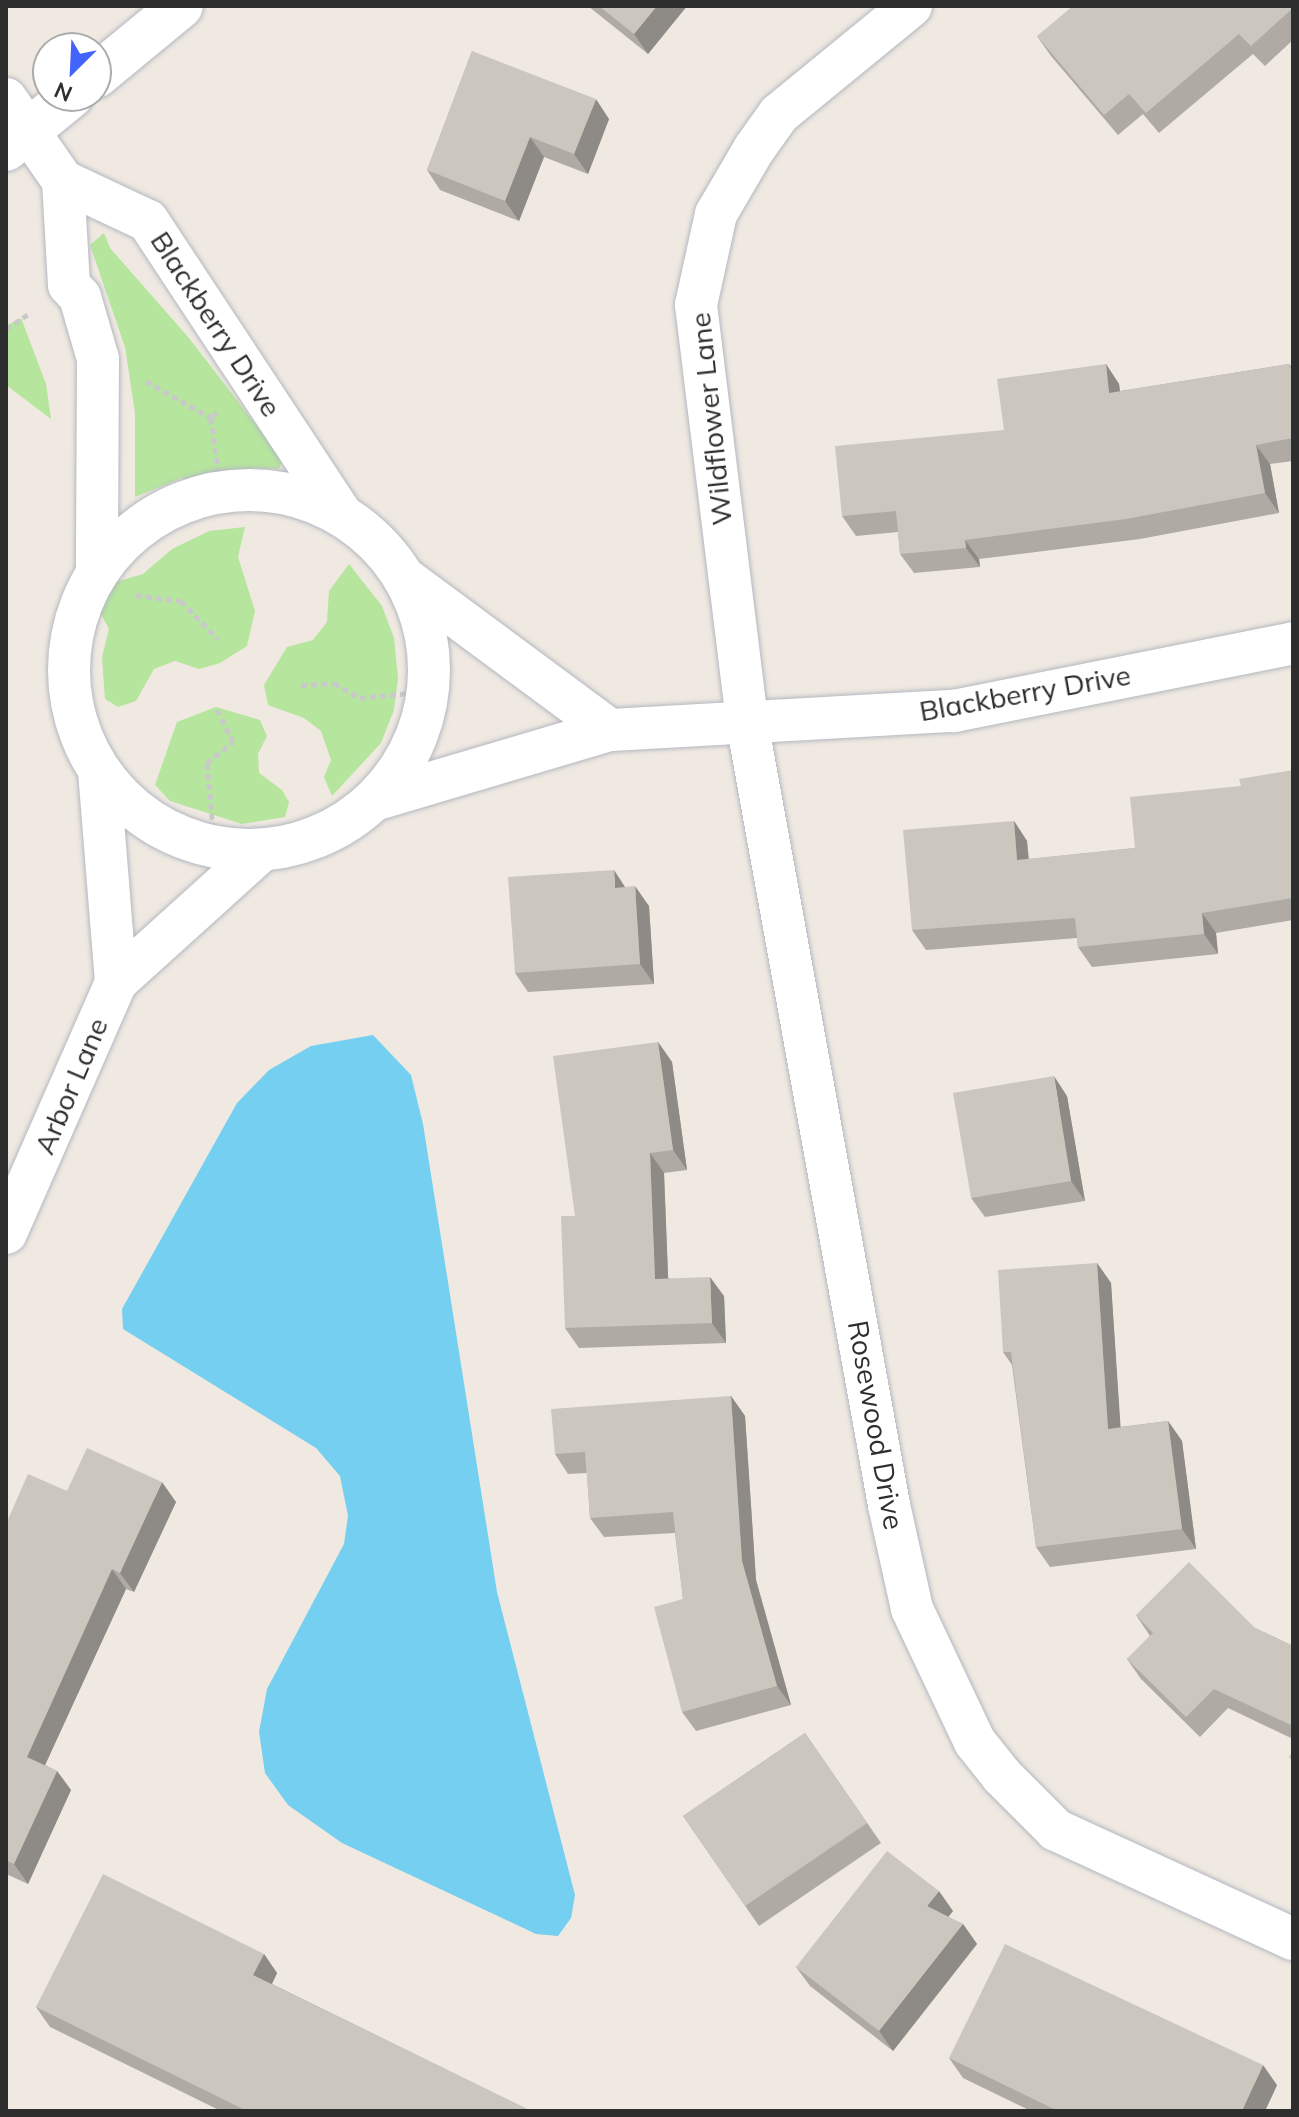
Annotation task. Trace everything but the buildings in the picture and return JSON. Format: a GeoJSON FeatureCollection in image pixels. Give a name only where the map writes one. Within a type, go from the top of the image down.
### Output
{"type":"FeatureCollection","features":[{"type":"Feature","properties":{"kind":"main road"},"geometry":{"type":"LineString","coordinates":[[112,63],[181,6]]}},
{"type":"Feature","properties":{"kind":"main road"},"geometry":{"type":"LineString","coordinates":[[13,126],[40,112]]}},
{"type":"Feature","properties":{"kind":"street","name":"Wildflower Lane"},"geometry":{"type":"LineString","coordinates":[[747,722],[698,342],[696,305],[711,236],[736,174],[779,114],[911,6]]}},
{"type":"Feature","properties":{"kind":"street"},"geometry":{"type":"LineString","coordinates":[[13,126],[63,181]]}},
{"type":"Feature","properties":{"kind":"street","name":"Blackberry Drive"},"geometry":{"type":"LineString","coordinates":[[93,580],[98,359],[80,297],[69,285],[63,181],[148,221],[341,514]]}},
{"type":"Feature","properties":{"kind":"street","name":"Blackberry Drive"},"geometry":{"type":"LineString","coordinates":[[221,492],[290,493],[341,514],[379,543],[407,580],[428,633],[430,691],[413,749],[377,799],[343,826],[304,844],[261,851],[199,844],[142,816],[99,771],[75,723],[68,671],[75,618],[93,580],[135,529],[182,501],[221,492]]}},
{"type":"Feature","properties":{"kind":"street","name":"Blackberry Drive"},"geometry":{"type":"LineString","coordinates":[[407,580],[610,730]]}},
{"type":"Feature","properties":{"kind":"street","name":"Blackberry Drive"},"geometry":{"type":"LineString","coordinates":[[377,799],[610,730],[954,711],[1293,643]]}},
{"type":"Feature","properties":{"kind":"street","name":"Rosewood Drive"},"geometry":{"type":"LineString","coordinates":[[747,722],[912,1609],[975,1742],[1056,1830],[1293,1939]]}},
{"type":"Feature","properties":{"kind":"street","name":"Arbor Lane"},"geometry":{"type":"LineString","coordinates":[[99,771],[116,982]]}},
{"type":"Feature","properties":{"kind":"street","name":"Arbor Lane"},"geometry":{"type":"LineString","coordinates":[[6,1233],[116,982],[261,851]]}},
{"type":"Feature","properties":{"kind":"path"},"geometry":{"type":"LineString","coordinates":[[6,329],[32,311]]}},
{"type":"Feature","properties":{"kind":"path"},"geometry":{"type":"LineString","coordinates":[[139,381],[211,418]]}},
{"type":"Feature","properties":{"kind":"path"},"geometry":{"type":"LineString","coordinates":[[211,418],[223,407]]}},
{"type":"Feature","properties":{"kind":"path"},"geometry":{"type":"LineString","coordinates":[[211,418],[221,492]]}},
{"type":"Feature","properties":{"kind":"path"},"geometry":{"type":"LineString","coordinates":[[93,580],[181,601],[218,639]]}},
{"type":"Feature","properties":{"kind":"path"},"geometry":{"type":"LineString","coordinates":[[301,685],[334,683],[360,698],[430,691]]}},
{"type":"Feature","properties":{"kind":"path"},"geometry":{"type":"LineString","coordinates":[[215,846],[207,763],[233,742],[216,707]]}},
{"type":"Feature","properties":{"kind":"green space"},"geometry":{"type":"Polygon","coordinates":[[[104,233],[110,248],[189,338],[283,460],[279,469],[252,468],[221,492],[182,478],[135,497],[135,413],[125,347],[90,245],[104,233]]]}},
{"type":"Feature","properties":{"kind":"green space"},"geometry":{"type":"Polygon","coordinates":[[[21,318],[46,384],[51,419],[6,385],[6,326],[21,318]]]}},
{"type":"Feature","properties":{"kind":"green space"},"geometry":{"type":"Polygon","coordinates":[[[245,527],[238,557],[255,611],[247,646],[220,663],[199,669],[175,661],[154,669],[136,701],[118,707],[105,699],[102,657],[109,629],[88,590],[143,574],[172,549],[209,531],[245,527]]]}},
{"type":"Feature","properties":{"kind":"green space"},"geometry":{"type":"Polygon","coordinates":[[[349,564],[382,606],[394,638],[398,678],[394,710],[381,743],[332,796],[324,777],[331,760],[321,731],[304,718],[268,705],[264,685],[287,647],[313,640],[327,622],[329,591],[349,564]]]}},
{"type":"Feature","properties":{"kind":"green space"},"geometry":{"type":"Polygon","coordinates":[[[216,707],[260,720],[267,736],[258,754],[259,773],[282,790],[289,802],[285,817],[242,824],[170,801],[155,785],[177,722],[216,707]]]}},
{"type":"Feature","properties":{"kind":"water"},"geometry":{"type":"Polygon","coordinates":[[[373,1035],[411,1075],[423,1124],[497,1592],[575,1895],[571,1918],[558,1936],[536,1934],[342,1843],[288,1805],[265,1773],[259,1732],[267,1689],[344,1544],[348,1516],[340,1476],[316,1448],[123,1329],[122,1309],[237,1103],[269,1070],[311,1046],[373,1035]]]}}]}
